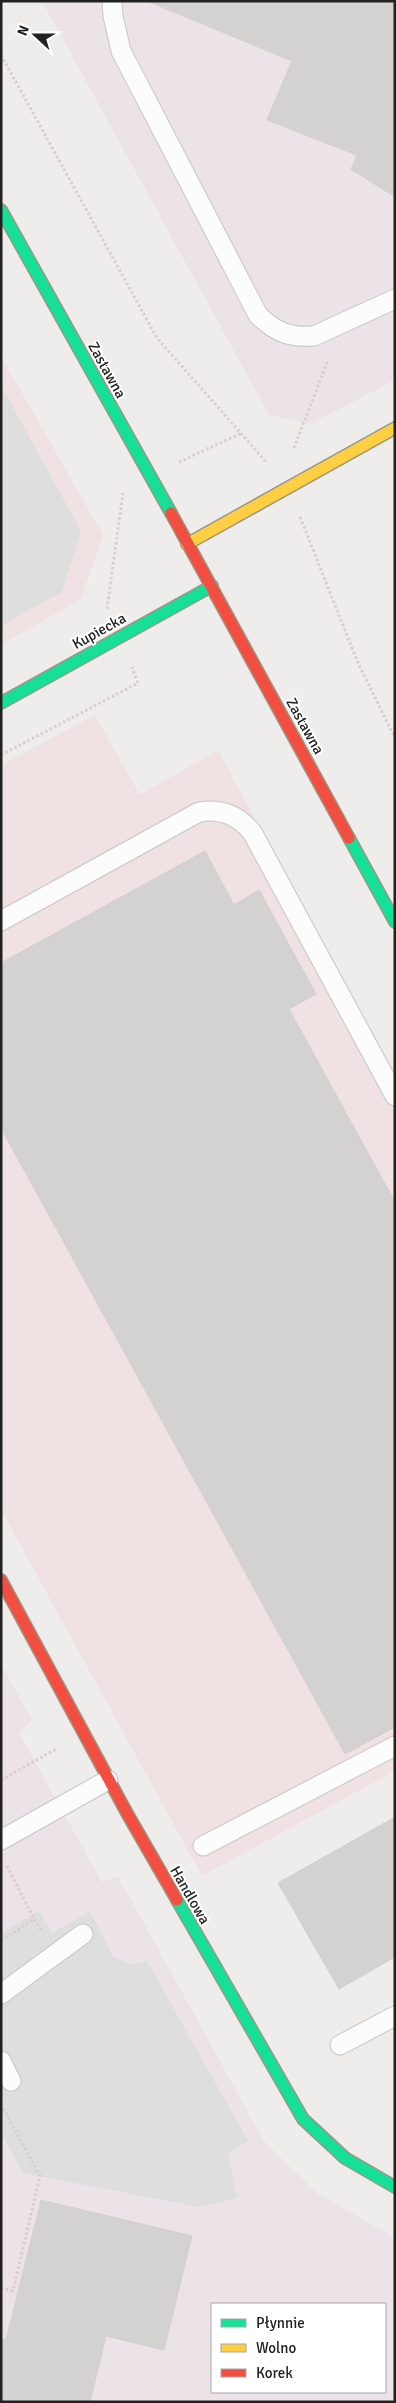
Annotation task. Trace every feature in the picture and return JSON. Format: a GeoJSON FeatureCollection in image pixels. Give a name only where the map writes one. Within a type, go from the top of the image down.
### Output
{"type":"FeatureCollection","features":[{"type":"Feature","properties":{"kind":"street","name":"Zastawna"},"geometry":{"type":"LineString","coordinates":[[1,210],[212,586],[395,922]]}},
{"type":"Feature","properties":{"kind":"street"},"geometry":{"type":"LineString","coordinates":[[187,544],[395,428]]}},
{"type":"Feature","properties":{"kind":"street","name":"Kupiecka"},"geometry":{"type":"LineString","coordinates":[[1,703],[212,586]]}},
{"type":"Feature","properties":{"kind":"street","name":"Handlowa"},"geometry":{"type":"LineString","coordinates":[[1,1580],[108,1780],[302,2120],[328,2147],[359,2170],[395,2188]]}},
{"type":"Feature","properties":{"kind":"lane"},"geometry":{"type":"LineString","coordinates":[[112,1],[113,16],[121,51],[258,315],[270,327],[283,334],[299,338],[314,336],[395,299]]}},
{"type":"Feature","properties":{"kind":"lane"},"geometry":{"type":"LineString","coordinates":[[1,921],[199,812],[213,810],[229,813],[242,821],[252,832],[395,1096]]}},
{"type":"Feature","properties":{"kind":"lane"},"geometry":{"type":"LineString","coordinates":[[203,1846],[395,1746]]}},
{"type":"Feature","properties":{"kind":"lane"},"geometry":{"type":"LineString","coordinates":[[1,1840],[108,1780]]}},
{"type":"Feature","properties":{"kind":"lane"},"geometry":{"type":"LineString","coordinates":[[1,1994],[83,1934]]}},
{"type":"Feature","properties":{"kind":"lane"},"geometry":{"type":"LineString","coordinates":[[340,2045],[395,2016]]}},
{"type":"Feature","properties":{"kind":"lane"},"geometry":{"type":"LineString","coordinates":[[1,2061],[11,2081]]}},
{"type":"Feature","properties":{"kind":"path"},"geometry":{"type":"LineString","coordinates":[[1,55],[157,338],[268,464]]}},
{"type":"Feature","properties":{"kind":"path"},"geometry":{"type":"LineString","coordinates":[[291,455],[330,356]]}},
{"type":"Feature","properties":{"kind":"path"},"geometry":{"type":"LineString","coordinates":[[297,512],[358,663],[395,738]]}},
{"type":"Feature","properties":{"kind":"path"},"geometry":{"type":"LineString","coordinates":[[1,755],[138,683],[121,636]]}},
{"type":"Feature","properties":{"kind":"path"},"geometry":{"type":"LineString","coordinates":[[1,1780],[84,1734]]}},
{"type":"Feature","properties":{"kind":"path"},"geometry":{"type":"LineString","coordinates":[[5,1864],[34,1919],[56,1954]]}},
{"type":"Feature","properties":{"kind":"path"},"geometry":{"type":"LineString","coordinates":[[1,1941],[34,1919]]}},
{"type":"Feature","properties":{"kind":"path"},"geometry":{"type":"LineString","coordinates":[[1,2105],[40,2176],[13,2291],[1,2288]]}},
{"type":"Feature","properties":{"kind":"shaded area"},"geometry":{"type":"Polygon","coordinates":[[[42,1],[395,1],[395,380],[310,424],[269,415],[42,1]]]}},
{"type":"Feature","properties":{"kind":"shaded area"},"geometry":{"type":"Polygon","coordinates":[[[1,356],[103,535],[81,599],[1,645],[1,356]]]}},
{"type":"Feature","properties":{"kind":"shaded area"},"geometry":{"type":"Polygon","coordinates":[[[1,385],[81,531],[62,592],[1,626],[1,385]]]}},
{"type":"Feature","properties":{"kind":"shaded area"},"geometry":{"type":"Polygon","coordinates":[[[95,715],[140,795],[218,750],[395,1077],[395,1771],[202,1876],[1,1510],[1,765],[95,715]]]}},
{"type":"Feature","properties":{"kind":"shaded area"},"geometry":{"type":"Polygon","coordinates":[[[1,1664],[32,1720],[19,1733],[102,1882],[118,1876],[264,2141],[317,2193],[395,2238],[395,2402],[1,2402],[1,1664]]]}},
{"type":"Feature","properties":{"kind":"shaded area"},"geometry":{"type":"Polygon","coordinates":[[[39,1911],[52,1933],[90,1911],[113,1956],[131,1965],[147,1961],[248,2141],[228,2154],[237,2198],[199,2207],[23,2173],[1,2133],[1,1933],[39,1911]]]}},
{"type":"Feature","properties":{"kind":"building"},"geometry":{"type":"Polygon","coordinates":[[[147,1],[395,1],[395,197],[351,169],[357,155],[267,120],[292,61],[147,1]]]}},
{"type":"Feature","properties":{"kind":"building"},"geometry":{"type":"Polygon","coordinates":[[[205,851],[234,905],[259,890],[316,994],[289,1009],[395,1202],[395,1727],[345,1754],[1,1128],[1,963],[205,851]]]}},
{"type":"Feature","properties":{"kind":"building"},"geometry":{"type":"Polygon","coordinates":[[[395,1817],[395,1957],[339,1989],[278,1883],[395,1817]]]}},
{"type":"Feature","properties":{"kind":"building"},"geometry":{"type":"Polygon","coordinates":[[[41,2200],[192,2236],[164,2350],[106,2336],[90,2402],[1,2402],[1,2339],[6,2340],[41,2200]]]}},
{"type":"Feature","properties":{"kind":"traffic: fast"},"geometry":{"type":"LineString","coordinates":[[1,210],[171,513]]}},
{"type":"Feature","properties":{"kind":"traffic: fast"},"geometry":{"type":"LineString","coordinates":[[1,703],[212,586]]}},
{"type":"Feature","properties":{"kind":"traffic: fast"},"geometry":{"type":"LineString","coordinates":[[349,838],[395,922]]}},
{"type":"Feature","properties":{"kind":"traffic: fast"},"geometry":{"type":"LineString","coordinates":[[177,1900],[303,2119],[345,2158],[395,2187]]}},
{"type":"Feature","properties":{"kind":"traffic: slow"},"geometry":{"type":"LineString","coordinates":[[187,544],[395,428]]}},
{"type":"Feature","properties":{"kind":"traffic: jam"},"geometry":{"type":"LineString","coordinates":[[171,513],[349,838]]}},
{"type":"Feature","properties":{"kind":"traffic: jam"},"geometry":{"type":"LineString","coordinates":[[1,1580],[128,1815],[177,1900]]}}]}
